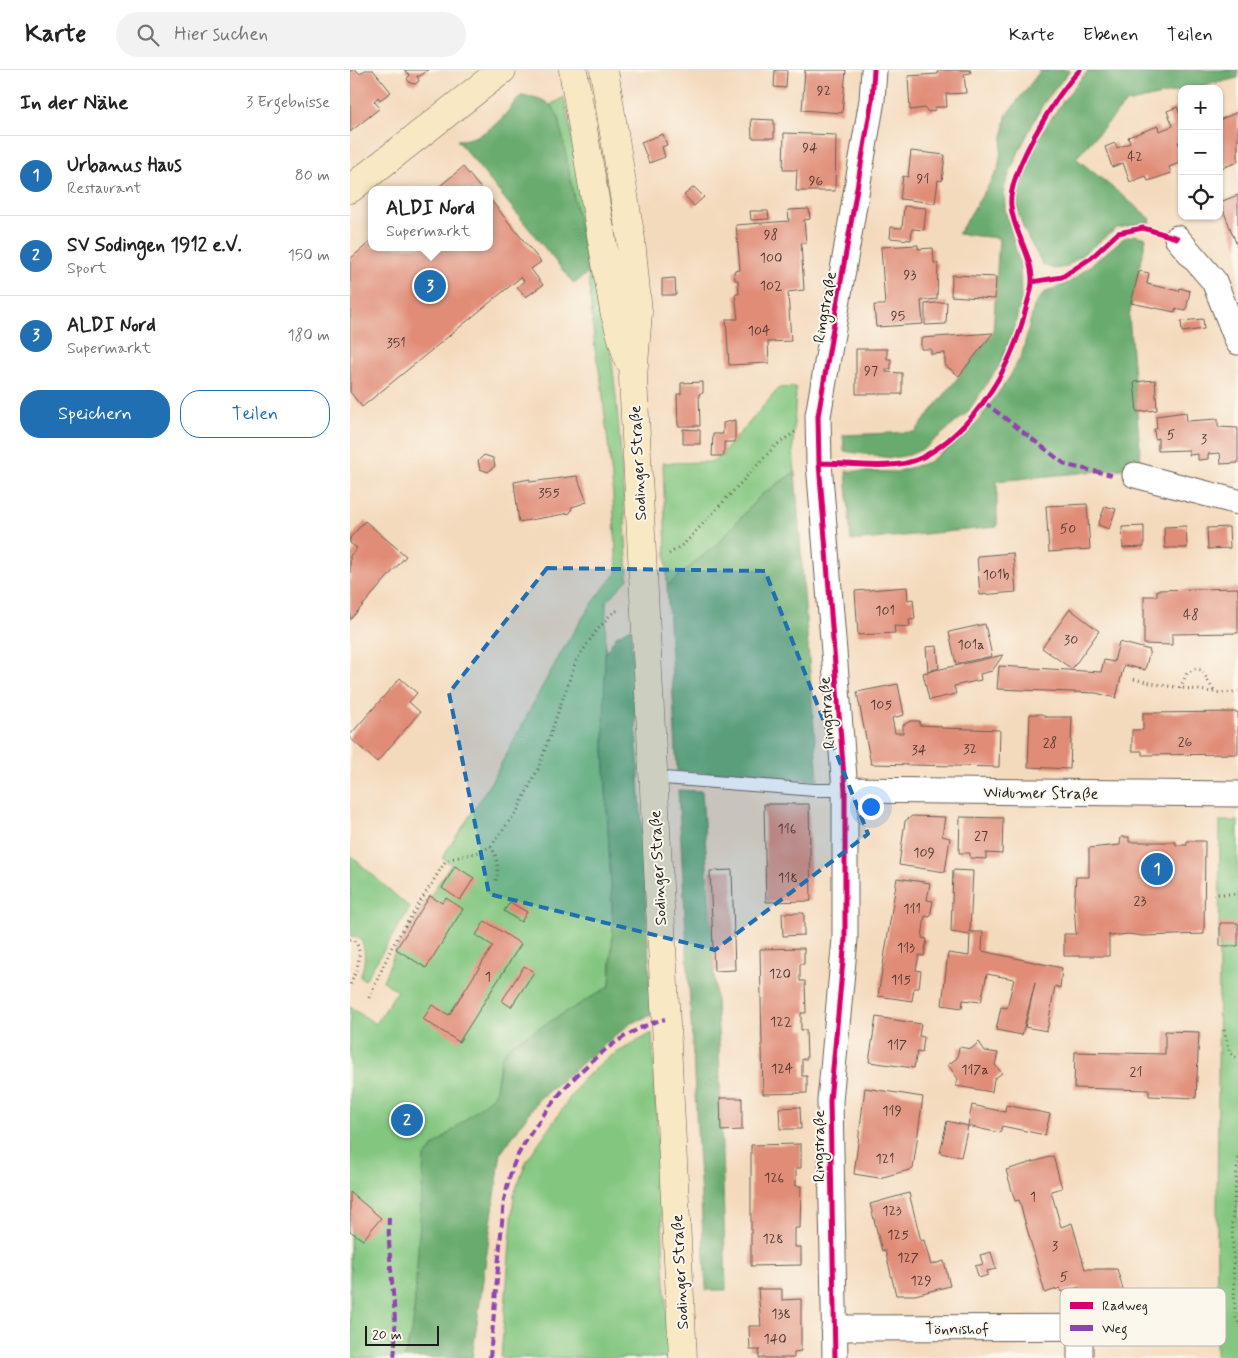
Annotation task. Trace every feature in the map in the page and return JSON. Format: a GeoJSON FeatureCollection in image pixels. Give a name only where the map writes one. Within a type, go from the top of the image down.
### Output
{"type":"FeatureCollection","features":[{"type":"Feature","properties":{"kind":"main road"},"geometry":{"type":"LineString","coordinates":[[350,189],[502,70]]}},
{"type":"Feature","properties":{"kind":"main road","name":"Sodinger Straße"},"geometry":{"type":"LineString","coordinates":[[573,70],[614,311],[634,378]]}},
{"type":"Feature","properties":{"kind":"main road","name":"Sodinger Straße"},"geometry":{"type":"LineString","coordinates":[[604,70],[631,240],[638,312],[634,378],[652,777],[683,1358]]}},
{"type":"Feature","properties":{"kind":"street","name":"Ringstraße"},"geometry":{"type":"LineString","coordinates":[[835,1358],[830,1101],[845,939],[845,790],[819,463],[818,416],[872,100],[874,70]]}},
{"type":"Feature","properties":{"kind":"street"},"geometry":{"type":"LineString","coordinates":[[1177,238],[1214,281],[1238,342]]}},
{"type":"Feature","properties":{"kind":"street"},"geometry":{"type":"LineString","coordinates":[[1135,475],[1238,502]]}},
{"type":"Feature","properties":{"kind":"street","name":"Widumer Straße"},"geometry":{"type":"LineString","coordinates":[[845,790],[1238,794]]}},
{"type":"Feature","properties":{"kind":"street","name":"Tönnishof"},"geometry":{"type":"LineString","coordinates":[[834,1328],[1060,1329]]}},
{"type":"Feature","properties":{"kind":"lane"},"geometry":{"type":"LineString","coordinates":[[652,777],[814,790],[845,790]]}},
{"type":"Feature","properties":{"kind":"path"},"geometry":{"type":"LineString","coordinates":[[642,560],[668,555],[685,543],[775,446]]}},
{"type":"Feature","properties":{"kind":"path"},"geometry":{"type":"LineString","coordinates":[[369,998],[392,947],[445,862],[450,858],[480,852],[491,846],[517,811],[538,769],[576,661],[594,634],[617,610]]}},
{"type":"Feature","properties":{"kind":"path"},"geometry":{"type":"LineString","coordinates":[[1180,688],[1187,673],[1195,669],[1202,670],[1215,693]]}},
{"type":"Feature","properties":{"kind":"path"},"geometry":{"type":"LineString","coordinates":[[1134,679],[1215,693],[1238,690]]}},
{"type":"Feature","properties":{"kind":"path"},"geometry":{"type":"LineString","coordinates":[[491,846],[498,864],[499,874],[495,884]]}},
{"type":"Feature","properties":{"kind":"path"},"geometry":{"type":"LineString","coordinates":[[1213,894],[1238,894]]}},
{"type":"Feature","properties":{"kind":"path"},"geometry":{"type":"LineString","coordinates":[[350,940],[354,940],[358,944],[359,952],[357,968],[350,985]]}},
{"type":"Feature","properties":{"kind":"path"},"geometry":{"type":"LineString","coordinates":[[1224,1030],[1230,1053],[1238,1059]]}},
{"type":"Feature","properties":{"kind":"path"},"geometry":{"type":"LineString","coordinates":[[1238,1158],[1232,1222],[1236,1226],[1235,1316],[1238,1323]]}},
{"type":"Feature","properties":{"kind":"highlighted area"},"geometry":{"type":"Polygon","coordinates":[[[547,568],[765,571],[868,834],[715,950],[489,894],[449,693],[547,568]]]}},
{"type":"Feature","properties":{"kind":"green space"},"geometry":{"type":"Polygon","coordinates":[[[1041,70],[1070,70],[1043,104],[1020,149],[1004,187],[1005,209],[1020,265],[1021,300],[1014,329],[999,366],[967,413],[925,448],[909,455],[891,458],[844,451],[843,435],[915,432],[993,333],[999,238],[958,234],[998,170],[1006,116],[1041,70]]]}},
{"type":"Feature","properties":{"kind":"green space"},"geometry":{"type":"Polygon","coordinates":[[[1089,70],[1238,70],[1238,78],[1207,85],[1178,85],[1178,91],[1126,103],[1076,158],[1151,219],[1150,222],[1117,228],[1066,267],[1054,269],[1043,265],[1023,227],[1017,202],[1018,187],[1023,169],[1042,132],[1054,113],[1089,70]]]}},
{"type":"Feature","properties":{"kind":"green space"},"geometry":{"type":"Polygon","coordinates":[[[522,96],[534,97],[544,101],[553,108],[559,118],[588,273],[574,284],[457,140],[472,138],[486,132],[522,96]]]}},
{"type":"Feature","properties":{"kind":"green space"},"geometry":{"type":"Polygon","coordinates":[[[564,97],[598,270],[613,366],[620,437],[628,579],[606,602],[604,748],[613,926],[610,986],[500,1064],[495,1094],[428,1152],[413,1327],[404,1358],[350,1358],[350,1007],[376,1024],[397,991],[383,981],[396,949],[451,864],[442,858],[494,776],[568,641],[599,594],[617,572],[612,479],[601,380],[595,350],[588,273],[554,108],[550,105],[564,97]]]}},
{"type":"Feature","properties":{"kind":"green space"},"geometry":{"type":"Polygon","coordinates":[[[1135,235],[1146,238],[1129,316],[1141,463],[1133,462],[1131,468],[997,481],[997,527],[851,541],[846,471],[896,472],[929,462],[951,445],[978,421],[1009,378],[1022,354],[1034,306],[1044,293],[1070,282],[1124,238],[1135,235]]]}},
{"type":"Feature","properties":{"kind":"green space"},"geometry":{"type":"Polygon","coordinates":[[[796,387],[793,449],[795,472],[761,495],[718,543],[667,586],[663,463],[713,462],[719,456],[724,456],[724,451],[732,442],[735,442],[735,439],[779,388],[796,387]]]}},
{"type":"Feature","properties":{"kind":"green space"},"geometry":{"type":"Polygon","coordinates":[[[795,472],[818,780],[677,771],[667,586],[718,543],[761,495],[795,472]]]}},
{"type":"Feature","properties":{"kind":"green space"},"geometry":{"type":"Polygon","coordinates":[[[631,628],[652,1015],[631,1023],[539,1099],[501,1153],[472,1358],[404,1358],[413,1327],[424,1158],[433,1147],[495,1094],[502,1056],[510,1045],[610,986],[613,926],[604,748],[605,654],[616,636],[631,628]]]}},
{"type":"Feature","properties":{"kind":"green space"},"geometry":{"type":"Polygon","coordinates":[[[678,790],[702,791],[719,1045],[726,1290],[706,1290],[678,790]]]}},
{"type":"Feature","properties":{"kind":"green space"},"geometry":{"type":"Polygon","coordinates":[[[1220,821],[1238,821],[1238,1358],[1216,1358],[1216,1346],[1226,1346],[1226,1288],[1217,1288],[1220,821]]]}},
{"type":"Feature","properties":{"kind":"green space"},"geometry":{"type":"Polygon","coordinates":[[[350,855],[410,908],[365,980],[360,977],[363,967],[364,947],[360,938],[350,936],[350,855]]]}},
{"type":"Feature","properties":{"kind":"green space"},"geometry":{"type":"Polygon","coordinates":[[[652,1033],[669,1358],[501,1358],[514,1194],[527,1160],[583,1079],[611,1056],[652,1033]]]}},
{"type":"Feature","properties":{"kind":"building"},"geometry":{"type":"Polygon","coordinates":[[[350,70],[356,70],[360,74],[365,70],[373,70],[391,92],[380,100],[378,97],[374,101],[380,108],[350,132],[350,70]]]}},
{"type":"Feature","properties":{"kind":"building"},"geometry":{"type":"Polygon","coordinates":[[[404,70],[428,70],[417,76],[419,81],[415,84],[410,83],[407,79],[410,75],[404,70]]]}},
{"type":"Feature","properties":{"kind":"building"},"geometry":{"type":"Polygon","coordinates":[[[775,70],[787,70],[786,88],[774,87],[775,70]]]}},
{"type":"Feature","properties":{"kind":"building"},"geometry":{"type":"Polygon","coordinates":[[[805,70],[846,70],[842,113],[802,110],[805,70]]]}},
{"type":"Feature","properties":{"kind":"building"},"geometry":{"type":"Polygon","coordinates":[[[938,70],[970,70],[971,73],[964,74],[966,93],[946,94],[947,107],[936,107],[934,111],[928,112],[925,108],[910,110],[908,76],[938,74],[938,70]]]}},
{"type":"Feature","properties":{"kind":"building"},"geometry":{"type":"Polygon","coordinates":[[[1177,107],[1178,110],[1178,164],[1169,167],[1171,173],[1148,181],[1146,176],[1130,182],[1123,163],[1112,167],[1105,147],[1115,143],[1117,148],[1130,143],[1128,137],[1158,126],[1159,131],[1173,126],[1167,111],[1177,107]]]}},
{"type":"Feature","properties":{"kind":"building"},"geometry":{"type":"Polygon","coordinates":[[[1238,112],[1238,162],[1223,168],[1223,130],[1223,118],[1238,112]]]}},
{"type":"Feature","properties":{"kind":"building"},"geometry":{"type":"Polygon","coordinates":[[[751,119],[774,120],[774,138],[752,138],[751,119]]]}},
{"type":"Feature","properties":{"kind":"building"},"geometry":{"type":"Polygon","coordinates":[[[784,133],[836,135],[835,191],[796,191],[797,170],[783,170],[784,133]]]}},
{"type":"Feature","properties":{"kind":"building"},"geometry":{"type":"Polygon","coordinates":[[[663,134],[667,145],[662,147],[665,157],[649,163],[641,142],[663,134]]]}},
{"type":"Feature","properties":{"kind":"building"},"geometry":{"type":"Polygon","coordinates":[[[911,151],[945,155],[942,181],[938,180],[935,203],[900,199],[903,176],[908,177],[911,151]]]}},
{"type":"Feature","properties":{"kind":"building"},"geometry":{"type":"Polygon","coordinates":[[[463,167],[479,186],[440,186],[463,167]]]}},
{"type":"Feature","properties":{"kind":"building"},"geometry":{"type":"Polygon","coordinates":[[[694,187],[704,197],[694,206],[684,195],[694,187]]]}},
{"type":"Feature","properties":{"kind":"building"},"geometry":{"type":"Polygon","coordinates":[[[1238,195],[1238,248],[1223,210],[1223,201],[1238,195]]]}},
{"type":"Feature","properties":{"kind":"building"},"geometry":{"type":"Polygon","coordinates":[[[493,203],[541,262],[531,269],[543,285],[526,297],[517,287],[524,281],[521,277],[362,407],[350,392],[350,259],[368,244],[368,251],[493,251],[493,203]]]}},
{"type":"Feature","properties":{"kind":"building"},"geometry":{"type":"Polygon","coordinates":[[[904,206],[926,208],[924,230],[912,229],[911,240],[890,238],[891,227],[902,228],[904,206]]]}},
{"type":"Feature","properties":{"kind":"building"},"geometry":{"type":"Polygon","coordinates":[[[809,209],[810,219],[804,220],[806,243],[801,243],[804,290],[788,292],[791,341],[768,342],[769,363],[729,365],[726,319],[738,319],[735,294],[739,294],[738,280],[735,280],[734,271],[740,270],[736,225],[789,221],[788,210],[809,209]]]}},
{"type":"Feature","properties":{"kind":"building"},"geometry":{"type":"Polygon","coordinates":[[[750,211],[768,211],[769,219],[751,220],[750,211]]]}},
{"type":"Feature","properties":{"kind":"building"},"geometry":{"type":"Polygon","coordinates":[[[918,245],[918,249],[933,248],[934,263],[938,263],[937,299],[921,301],[923,324],[876,327],[874,305],[885,305],[881,247],[918,245]]]}},
{"type":"Feature","properties":{"kind":"building"},"geometry":{"type":"Polygon","coordinates":[[[1139,271],[1149,273],[1147,284],[1179,291],[1180,288],[1190,291],[1186,311],[1175,309],[1175,312],[1131,303],[1139,271]]]}},
{"type":"Feature","properties":{"kind":"building"},"geometry":{"type":"Polygon","coordinates":[[[952,275],[996,277],[995,299],[951,296],[952,275]]]}},
{"type":"Feature","properties":{"kind":"building"},"geometry":{"type":"Polygon","coordinates":[[[675,278],[676,295],[662,295],[662,279],[675,278]]]}},
{"type":"Feature","properties":{"kind":"building"},"geometry":{"type":"Polygon","coordinates":[[[947,302],[946,324],[925,325],[925,304],[947,302]]]}},
{"type":"Feature","properties":{"kind":"building"},"geometry":{"type":"Polygon","coordinates":[[[1203,319],[1204,329],[1182,332],[1181,321],[1203,319]]]}},
{"type":"Feature","properties":{"kind":"building"},"geometry":{"type":"Polygon","coordinates":[[[993,333],[959,376],[945,365],[945,353],[931,354],[931,349],[921,349],[921,338],[993,333]]]}},
{"type":"Feature","properties":{"kind":"building"},"geometry":{"type":"Polygon","coordinates":[[[856,349],[887,349],[887,359],[891,359],[891,369],[886,369],[886,372],[902,373],[902,394],[856,394],[856,349]]]}},
{"type":"Feature","properties":{"kind":"building"},"geometry":{"type":"Polygon","coordinates":[[[1155,380],[1157,410],[1137,412],[1134,382],[1155,380]]]}},
{"type":"Feature","properties":{"kind":"building"},"geometry":{"type":"Polygon","coordinates":[[[703,382],[703,393],[699,394],[700,426],[678,426],[677,394],[681,394],[681,383],[703,382]]]}},
{"type":"Feature","properties":{"kind":"building"},"geometry":{"type":"Polygon","coordinates":[[[1186,412],[1187,421],[1218,419],[1218,427],[1238,428],[1238,463],[1221,464],[1220,453],[1208,454],[1208,459],[1198,460],[1198,454],[1189,455],[1189,450],[1158,451],[1158,438],[1155,439],[1154,429],[1157,429],[1156,416],[1186,412]]]}},
{"type":"Feature","properties":{"kind":"building"},"geometry":{"type":"Polygon","coordinates":[[[735,420],[735,442],[724,442],[724,456],[712,456],[713,434],[723,434],[723,423],[735,420]]]}},
{"type":"Feature","properties":{"kind":"building"},"geometry":{"type":"Polygon","coordinates":[[[683,429],[700,430],[700,444],[683,444],[683,429]]]}},
{"type":"Feature","properties":{"kind":"building"},"geometry":{"type":"Polygon","coordinates":[[[484,455],[493,458],[495,466],[488,472],[480,469],[478,461],[484,455]]]}},
{"type":"Feature","properties":{"kind":"building"},"geometry":{"type":"Polygon","coordinates":[[[577,476],[587,502],[572,507],[570,513],[519,522],[514,482],[530,479],[530,482],[577,476]]]}},
{"type":"Feature","properties":{"kind":"building"},"geometry":{"type":"Polygon","coordinates":[[[1087,504],[1090,549],[1049,552],[1046,506],[1087,504]]]}},
{"type":"Feature","properties":{"kind":"building"},"geometry":{"type":"Polygon","coordinates":[[[1105,506],[1116,509],[1109,529],[1098,525],[1105,506]]]}},
{"type":"Feature","properties":{"kind":"building"},"geometry":{"type":"Polygon","coordinates":[[[365,521],[406,556],[350,620],[350,556],[357,548],[350,543],[350,538],[365,521]]]}},
{"type":"Feature","properties":{"kind":"building"},"geometry":{"type":"Polygon","coordinates":[[[1144,526],[1144,547],[1123,548],[1122,527],[1144,526]]]}},
{"type":"Feature","properties":{"kind":"building"},"geometry":{"type":"Polygon","coordinates":[[[1186,526],[1187,548],[1165,548],[1164,527],[1186,526]]]}},
{"type":"Feature","properties":{"kind":"building"},"geometry":{"type":"Polygon","coordinates":[[[1229,527],[1230,548],[1208,549],[1207,528],[1229,527]]]}},
{"type":"Feature","properties":{"kind":"building"},"geometry":{"type":"Polygon","coordinates":[[[1013,553],[1016,592],[980,595],[977,556],[1013,553]]]}},
{"type":"Feature","properties":{"kind":"building"},"geometry":{"type":"Polygon","coordinates":[[[907,587],[908,600],[913,599],[915,619],[909,620],[910,627],[894,626],[895,633],[858,635],[855,591],[907,587]]]}},
{"type":"Feature","properties":{"kind":"building"},"geometry":{"type":"Polygon","coordinates":[[[1238,588],[1238,633],[1172,634],[1172,645],[1144,644],[1144,596],[1157,596],[1157,590],[1238,588]]]}},
{"type":"Feature","properties":{"kind":"building"},"geometry":{"type":"Polygon","coordinates":[[[1070,609],[1099,631],[1072,669],[1042,648],[1070,609]]]}},
{"type":"Feature","properties":{"kind":"building"},"geometry":{"type":"Polygon","coordinates":[[[985,624],[992,656],[956,664],[949,632],[985,624]]]}},
{"type":"Feature","properties":{"kind":"building"},"geometry":{"type":"Polygon","coordinates":[[[1119,642],[1150,650],[1145,670],[1124,665],[1116,698],[1096,693],[997,689],[999,666],[1101,672],[1104,660],[1114,662],[1119,642]]]}},
{"type":"Feature","properties":{"kind":"building"},"geometry":{"type":"Polygon","coordinates":[[[937,646],[939,668],[928,671],[926,647],[937,646]]]}},
{"type":"Feature","properties":{"kind":"building"},"geometry":{"type":"Polygon","coordinates":[[[1003,655],[992,671],[980,674],[981,680],[954,686],[956,694],[929,700],[923,673],[1003,655]]]}},
{"type":"Feature","properties":{"kind":"building"},"geometry":{"type":"Polygon","coordinates":[[[400,678],[417,693],[409,702],[420,712],[377,762],[350,738],[350,735],[400,678]]]}},
{"type":"Feature","properties":{"kind":"building"},"geometry":{"type":"Polygon","coordinates":[[[898,684],[904,715],[892,718],[895,733],[903,733],[903,725],[911,721],[920,721],[919,725],[941,726],[941,728],[1000,730],[999,767],[871,764],[857,692],[898,684]]]}},
{"type":"Feature","properties":{"kind":"building"},"geometry":{"type":"Polygon","coordinates":[[[1238,712],[1238,754],[1142,755],[1142,751],[1132,751],[1132,730],[1143,730],[1143,713],[1238,712]]]}},
{"type":"Feature","properties":{"kind":"building"},"geometry":{"type":"Polygon","coordinates":[[[1030,714],[1042,714],[1046,717],[1072,717],[1070,769],[1028,767],[1030,714]]]}},
{"type":"Feature","properties":{"kind":"building"},"geometry":{"type":"Polygon","coordinates":[[[764,804],[809,804],[811,901],[766,902],[764,804]]]}},
{"type":"Feature","properties":{"kind":"building"},"geometry":{"type":"Polygon","coordinates":[[[912,816],[945,817],[942,836],[950,838],[945,872],[899,865],[905,821],[912,816]]]}},
{"type":"Feature","properties":{"kind":"building"},"geometry":{"type":"Polygon","coordinates":[[[960,817],[1003,818],[1002,854],[986,853],[986,859],[970,858],[970,853],[959,853],[960,817]]]}},
{"type":"Feature","properties":{"kind":"building"},"geometry":{"type":"Polygon","coordinates":[[[1121,837],[1129,837],[1129,842],[1176,842],[1176,845],[1187,845],[1187,841],[1205,841],[1204,934],[1143,936],[1128,934],[1111,936],[1109,934],[1109,956],[1064,956],[1064,934],[1076,934],[1074,904],[1076,877],[1089,877],[1089,848],[1120,845],[1121,837]]]}},
{"type":"Feature","properties":{"kind":"building"},"geometry":{"type":"Polygon","coordinates":[[[455,866],[474,878],[460,900],[442,888],[455,866]]]}},
{"type":"Feature","properties":{"kind":"building"},"geometry":{"type":"Polygon","coordinates":[[[732,870],[735,970],[714,971],[710,871],[732,870]]]}},
{"type":"Feature","properties":{"kind":"building"},"geometry":{"type":"Polygon","coordinates":[[[953,870],[973,871],[970,932],[983,932],[982,951],[1062,968],[1060,988],[1055,986],[1047,1031],[1025,1027],[1035,983],[1022,1035],[996,1030],[1001,1007],[1007,1008],[1014,979],[987,974],[981,1002],[963,1000],[962,1008],[942,1005],[948,953],[969,956],[970,935],[951,932],[953,870]]]}},
{"type":"Feature","properties":{"kind":"building"},"geometry":{"type":"Polygon","coordinates":[[[897,878],[930,883],[927,900],[933,901],[930,917],[925,916],[922,938],[927,939],[924,956],[919,955],[916,970],[921,971],[919,988],[914,988],[912,1001],[878,996],[897,878]]]}},
{"type":"Feature","properties":{"kind":"building"},"geometry":{"type":"Polygon","coordinates":[[[430,896],[442,903],[446,898],[463,909],[426,968],[396,949],[430,896]]]}},
{"type":"Feature","properties":{"kind":"building"},"geometry":{"type":"Polygon","coordinates":[[[510,902],[527,912],[521,922],[504,911],[510,902]]]}},
{"type":"Feature","properties":{"kind":"building"},"geometry":{"type":"Polygon","coordinates":[[[782,913],[804,913],[804,935],[783,936],[782,913]]]}},
{"type":"Feature","properties":{"kind":"building"},"geometry":{"type":"Polygon","coordinates":[[[485,921],[521,944],[459,1042],[423,1019],[432,1005],[449,1015],[493,946],[476,935],[485,921]]]}},
{"type":"Feature","properties":{"kind":"building"},"geometry":{"type":"Polygon","coordinates":[[[1220,923],[1238,923],[1238,946],[1220,946],[1220,923]]]}},
{"type":"Feature","properties":{"kind":"building"},"geometry":{"type":"Polygon","coordinates":[[[804,948],[804,964],[800,964],[800,981],[805,981],[806,1013],[801,1013],[801,1030],[806,1030],[807,1059],[802,1059],[802,1076],[807,1076],[807,1093],[763,1094],[760,949],[804,948]]]}},
{"type":"Feature","properties":{"kind":"building"},"geometry":{"type":"Polygon","coordinates":[[[524,966],[534,972],[511,1007],[502,1001],[524,966]]]}},
{"type":"Feature","properties":{"kind":"building"},"geometry":{"type":"Polygon","coordinates":[[[876,1017],[921,1024],[919,1036],[924,1037],[922,1053],[917,1052],[914,1068],[869,1062],[876,1017]]]}},
{"type":"Feature","properties":{"kind":"building"},"geometry":{"type":"Polygon","coordinates":[[[1165,1031],[1199,1032],[1196,1098],[1149,1096],[1149,1090],[1074,1088],[1075,1052],[1165,1054],[1165,1031]]]}},
{"type":"Feature","properties":{"kind":"building"},"geometry":{"type":"Polygon","coordinates":[[[979,1042],[985,1051],[998,1053],[995,1065],[1002,1073],[994,1079],[992,1092],[956,1086],[958,1079],[948,1065],[957,1058],[959,1047],[971,1049],[979,1042]]]}},
{"type":"Feature","properties":{"kind":"building"},"geometry":{"type":"Polygon","coordinates":[[[865,1088],[923,1097],[913,1169],[879,1178],[854,1174],[865,1088]]]}},
{"type":"Feature","properties":{"kind":"building"},"geometry":{"type":"Polygon","coordinates":[[[720,1098],[742,1098],[742,1130],[721,1131],[720,1098]]]}},
{"type":"Feature","properties":{"kind":"building"},"geometry":{"type":"Polygon","coordinates":[[[972,1105],[1005,1112],[1006,1105],[1050,1114],[1045,1135],[1002,1126],[1000,1133],[968,1126],[972,1105]]]}},
{"type":"Feature","properties":{"kind":"building"},"geometry":{"type":"Polygon","coordinates":[[[800,1107],[801,1129],[780,1129],[779,1108],[800,1107]]]}},
{"type":"Feature","properties":{"kind":"building"},"geometry":{"type":"Polygon","coordinates":[[[947,1121],[968,1126],[961,1157],[940,1153],[947,1121]]]}},
{"type":"Feature","properties":{"kind":"building"},"geometry":{"type":"Polygon","coordinates":[[[801,1144],[801,1168],[796,1168],[796,1186],[801,1186],[800,1228],[795,1228],[795,1247],[801,1247],[801,1265],[751,1266],[751,1145],[801,1144]]]}},
{"type":"Feature","properties":{"kind":"building"},"geometry":{"type":"Polygon","coordinates":[[[1053,1156],[1062,1188],[1051,1191],[1061,1227],[1072,1223],[1085,1269],[1117,1269],[1123,1288],[1060,1288],[1045,1293],[1019,1200],[1015,1201],[1006,1170],[1053,1156]]]}},
{"type":"Feature","properties":{"kind":"building"},"geometry":{"type":"Polygon","coordinates":[[[350,1192],[381,1218],[363,1240],[350,1231],[350,1192]]]}},
{"type":"Feature","properties":{"kind":"building"},"geometry":{"type":"Polygon","coordinates":[[[909,1193],[921,1241],[924,1240],[931,1265],[944,1261],[950,1286],[915,1295],[896,1295],[885,1250],[882,1251],[870,1204],[909,1193]]]}},
{"type":"Feature","properties":{"kind":"building"},"geometry":{"type":"Polygon","coordinates":[[[991,1252],[996,1269],[987,1271],[988,1275],[979,1278],[975,1266],[983,1264],[980,1255],[991,1252]]]}},
{"type":"Feature","properties":{"kind":"building"},"geometry":{"type":"Polygon","coordinates":[[[758,1289],[782,1289],[782,1300],[801,1299],[801,1351],[794,1352],[794,1358],[759,1358],[759,1351],[761,1350],[750,1350],[749,1326],[761,1326],[758,1289]]]}},
{"type":"Feature","properties":{"kind":"marked path"},"geometry":{"type":"LineString","coordinates":[[984,402],[1066,465],[1112,475]]}},
{"type":"Feature","properties":{"kind":"marked path"},"geometry":{"type":"LineString","coordinates":[[490,1358],[504,1200],[516,1158],[531,1132],[562,1091],[580,1072],[621,1039],[642,1027],[665,1019]]}},
{"type":"Feature","properties":{"kind":"marked path"},"geometry":{"type":"LineString","coordinates":[[389,1217],[395,1324],[394,1358]]}},
{"type":"Feature","properties":{"kind":"cycle path"},"geometry":{"type":"LineString","coordinates":[[835,1358],[830,1101],[845,939],[845,790],[819,463],[818,416],[872,100],[874,70]]}},
{"type":"Feature","properties":{"kind":"cycle path"},"geometry":{"type":"LineString","coordinates":[[819,463],[885,465],[911,462],[921,458],[940,446],[958,431],[975,414],[989,394],[1012,352],[1032,285],[1029,263],[1015,225],[1011,206],[1012,192],[1017,174],[1035,134],[1047,114],[1080,70]]}},
{"type":"Feature","properties":{"kind":"cycle path"},"geometry":{"type":"LineString","coordinates":[[1032,282],[1062,277],[1091,258],[1118,233],[1143,228],[1177,238]]}},
{"type":"Feature","properties":{"kind":"place","name":"ALDI Nord"},"geometry":{"type":"Point","coordinates":[430,286]}},
{"type":"Feature","properties":{"kind":"place","name":"Urbanus Haus"},"geometry":{"type":"Point","coordinates":[1157,869]}},
{"type":"Feature","properties":{"kind":"place","name":"SV Sodingen 1912 e.V."},"geometry":{"type":"Point","coordinates":[407,1120]}}]}
